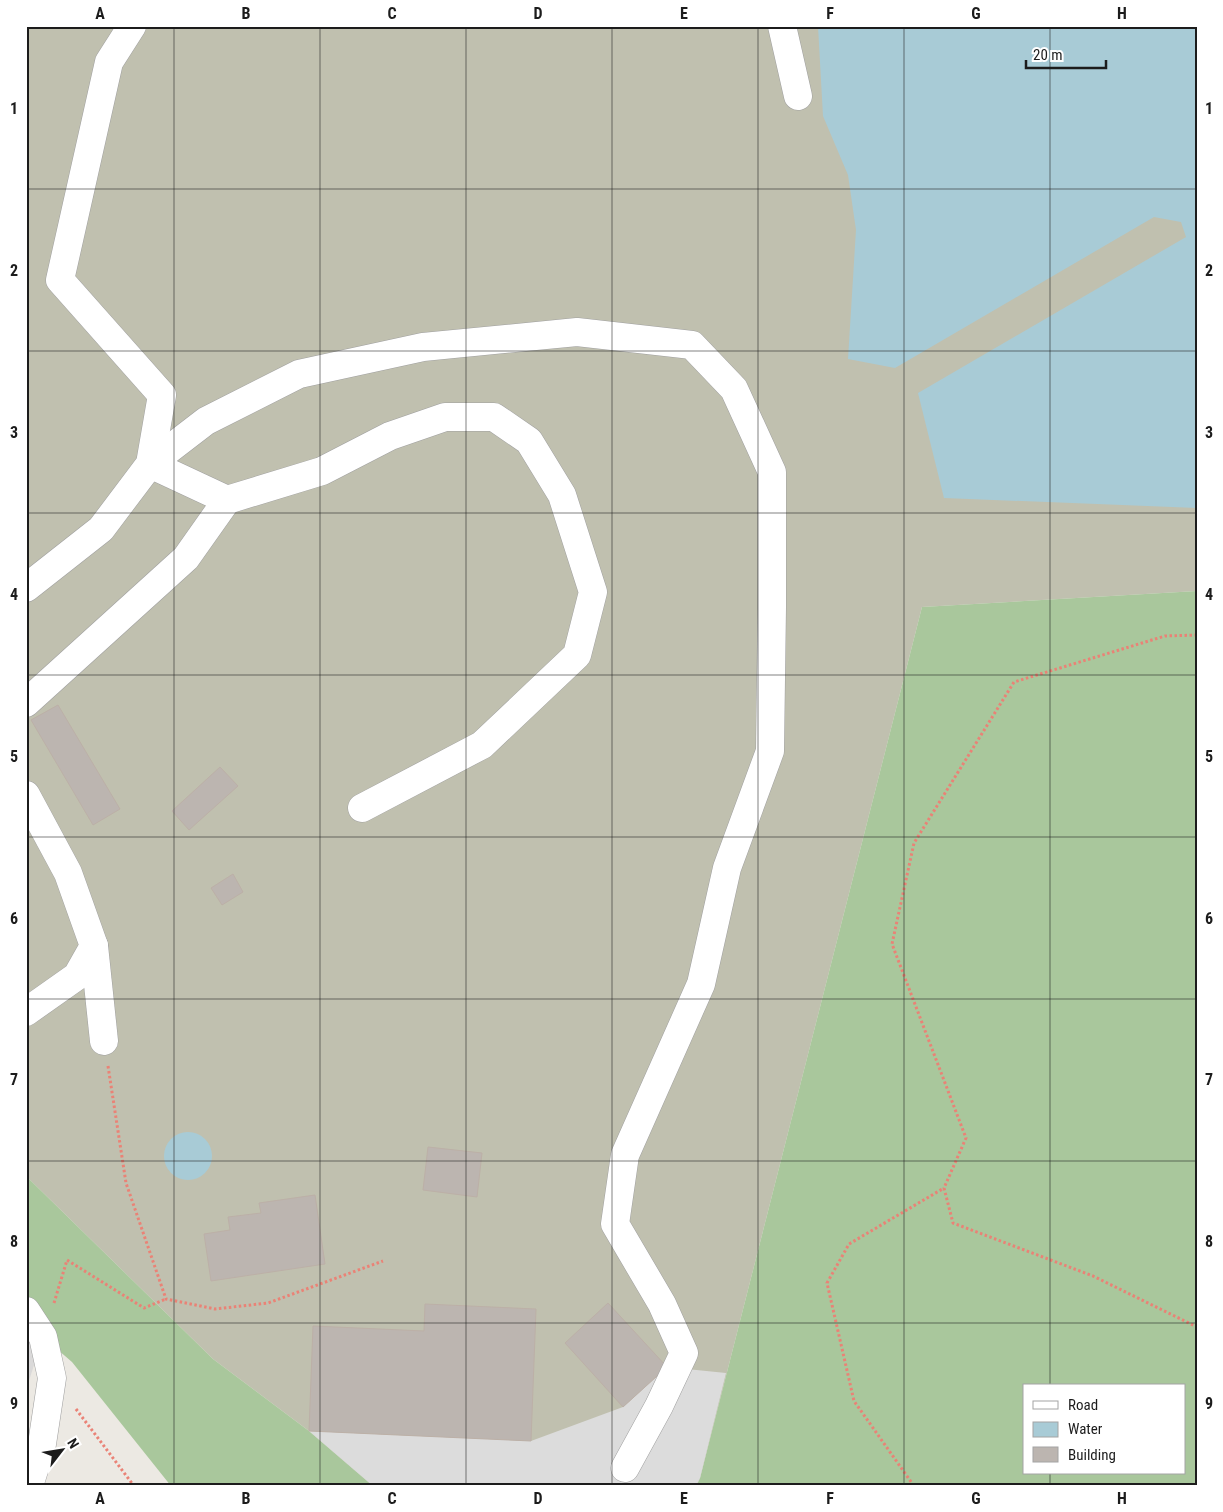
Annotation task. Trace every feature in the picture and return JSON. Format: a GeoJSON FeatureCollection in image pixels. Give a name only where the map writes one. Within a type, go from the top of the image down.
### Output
{"type":"FeatureCollection","features":[{"type":"Feature","properties":{"kind":"street"},"geometry":{"type":"LineString","coordinates":[[132,26],[109,62],[60,280],[162,395],[150,464]]}},
{"type":"Feature","properties":{"kind":"street"},"geometry":{"type":"LineString","coordinates":[[782,26],[798,96]]}},
{"type":"Feature","properties":{"kind":"street"},"geometry":{"type":"LineString","coordinates":[[26,588],[101,529],[150,464],[206,421],[300,374],[423,347],[577,332],[692,345],[734,389],[772,472],[770,751],[727,868],[701,984],[625,1155],[615,1224],[662,1304],[684,1353],[659,1406],[625,1468]]}},
{"type":"Feature","properties":{"kind":"street"},"geometry":{"type":"LineString","coordinates":[[26,703],[186,558],[227,500],[322,471],[390,436],[445,417],[494,417],[529,442],[562,495],[593,592],[577,655],[482,745],[362,808]]}},
{"type":"Feature","properties":{"kind":"street"},"geometry":{"type":"LineString","coordinates":[[150,464],[227,500]]}},
{"type":"Feature","properties":{"kind":"street"},"geometry":{"type":"LineString","coordinates":[[26,795],[68,873],[94,946],[104,1041]]}},
{"type":"Feature","properties":{"kind":"street"},"geometry":{"type":"LineString","coordinates":[[26,1012],[77,976],[94,946]]}},
{"type":"Feature","properties":{"kind":"street"},"geometry":{"type":"LineString","coordinates":[[26,1311],[43,1337],[52,1378],[42,1444],[29,1486]]}},
{"type":"Feature","properties":{"kind":"path"},"geometry":{"type":"LineString","coordinates":[[914,1486],[854,1401],[827,1283],[849,1244],[944,1188],[966,1138],[892,944],[914,843],[1014,682],[1165,636],[1197,634]]}},
{"type":"Feature","properties":{"kind":"path"},"geometry":{"type":"LineString","coordinates":[[104,1041],[126,1183],[166,1299]]}},
{"type":"Feature","properties":{"kind":"path"},"geometry":{"type":"LineString","coordinates":[[944,1188],[953,1223],[1093,1276],[1197,1326]]}},
{"type":"Feature","properties":{"kind":"path"},"geometry":{"type":"LineString","coordinates":[[43,1337],[67,1260],[144,1308],[166,1299],[215,1309],[268,1303],[384,1261]]}},
{"type":"Feature","properties":{"kind":"path"},"geometry":{"type":"LineString","coordinates":[[52,1378],[134,1486]]}},
{"type":"Feature","properties":{"kind":"shaded area"},"geometry":{"type":"Polygon","coordinates":[[[26,26],[1197,26],[1197,591],[922,607],[700,1478],[696,1486],[373,1486],[309,1431],[213,1359],[26,1176],[26,26]]]}},
{"type":"Feature","properties":{"kind":"shaded area"},"geometry":{"type":"Polygon","coordinates":[[[26,1311],[43,1337],[26,1390],[26,1311]]]}},
{"type":"Feature","properties":{"kind":"shaded area"},"geometry":{"type":"Polygon","coordinates":[[[667,1367],[726,1373],[700,1478],[696,1486],[373,1486],[309,1431],[531,1441],[623,1407],[667,1367]]]}},
{"type":"Feature","properties":{"kind":"green space"},"geometry":{"type":"Polygon","coordinates":[[[1197,591],[1197,1486],[696,1486],[700,1478],[922,607],[1197,591]]]}},
{"type":"Feature","properties":{"kind":"green space"},"geometry":{"type":"Polygon","coordinates":[[[26,1176],[213,1359],[309,1431],[373,1486],[171,1486],[72,1362],[43,1337],[26,1311],[26,1176]]]}},
{"type":"Feature","properties":{"kind":"water"},"geometry":{"type":"Polygon","coordinates":[[[818,26],[1197,26],[1197,508],[944,498],[918,393],[1186,237],[1181,222],[1154,217],[895,368],[848,359],[856,230],[848,175],[823,116],[818,26]]]}},
{"type":"Feature","properties":{"kind":"water"},"geometry":{"type":"Polygon","coordinates":[[[183,1132],[193,1132],[202,1136],[208,1142],[212,1156],[208,1170],[202,1176],[193,1180],[183,1180],[174,1176],[168,1170],[164,1161],[164,1151],[168,1142],[174,1136],[183,1132]]]}},
{"type":"Feature","properties":{"kind":"building"},"geometry":{"type":"Polygon","coordinates":[[[58,705],[120,809],[93,825],[31,720],[58,705]]]}},
{"type":"Feature","properties":{"kind":"building"},"geometry":{"type":"Polygon","coordinates":[[[220,767],[238,786],[189,830],[172,811],[220,767]]]}},
{"type":"Feature","properties":{"kind":"building"},"geometry":{"type":"Polygon","coordinates":[[[233,874],[243,892],[222,905],[211,888],[233,874]]]}},
{"type":"Feature","properties":{"kind":"building"},"geometry":{"type":"Polygon","coordinates":[[[428,1147],[482,1153],[477,1197],[423,1190],[428,1147]]]}},
{"type":"Feature","properties":{"kind":"building"},"geometry":{"type":"Polygon","coordinates":[[[315,1195],[325,1264],[211,1281],[204,1234],[230,1230],[228,1217],[261,1213],[259,1203],[315,1195]]]}},
{"type":"Feature","properties":{"kind":"building"},"geometry":{"type":"Polygon","coordinates":[[[608,1303],[667,1367],[623,1407],[565,1343],[608,1303]]]}},
{"type":"Feature","properties":{"kind":"building"},"geometry":{"type":"Polygon","coordinates":[[[425,1304],[536,1309],[531,1441],[309,1431],[313,1326],[424,1331],[425,1304]]]}}]}
